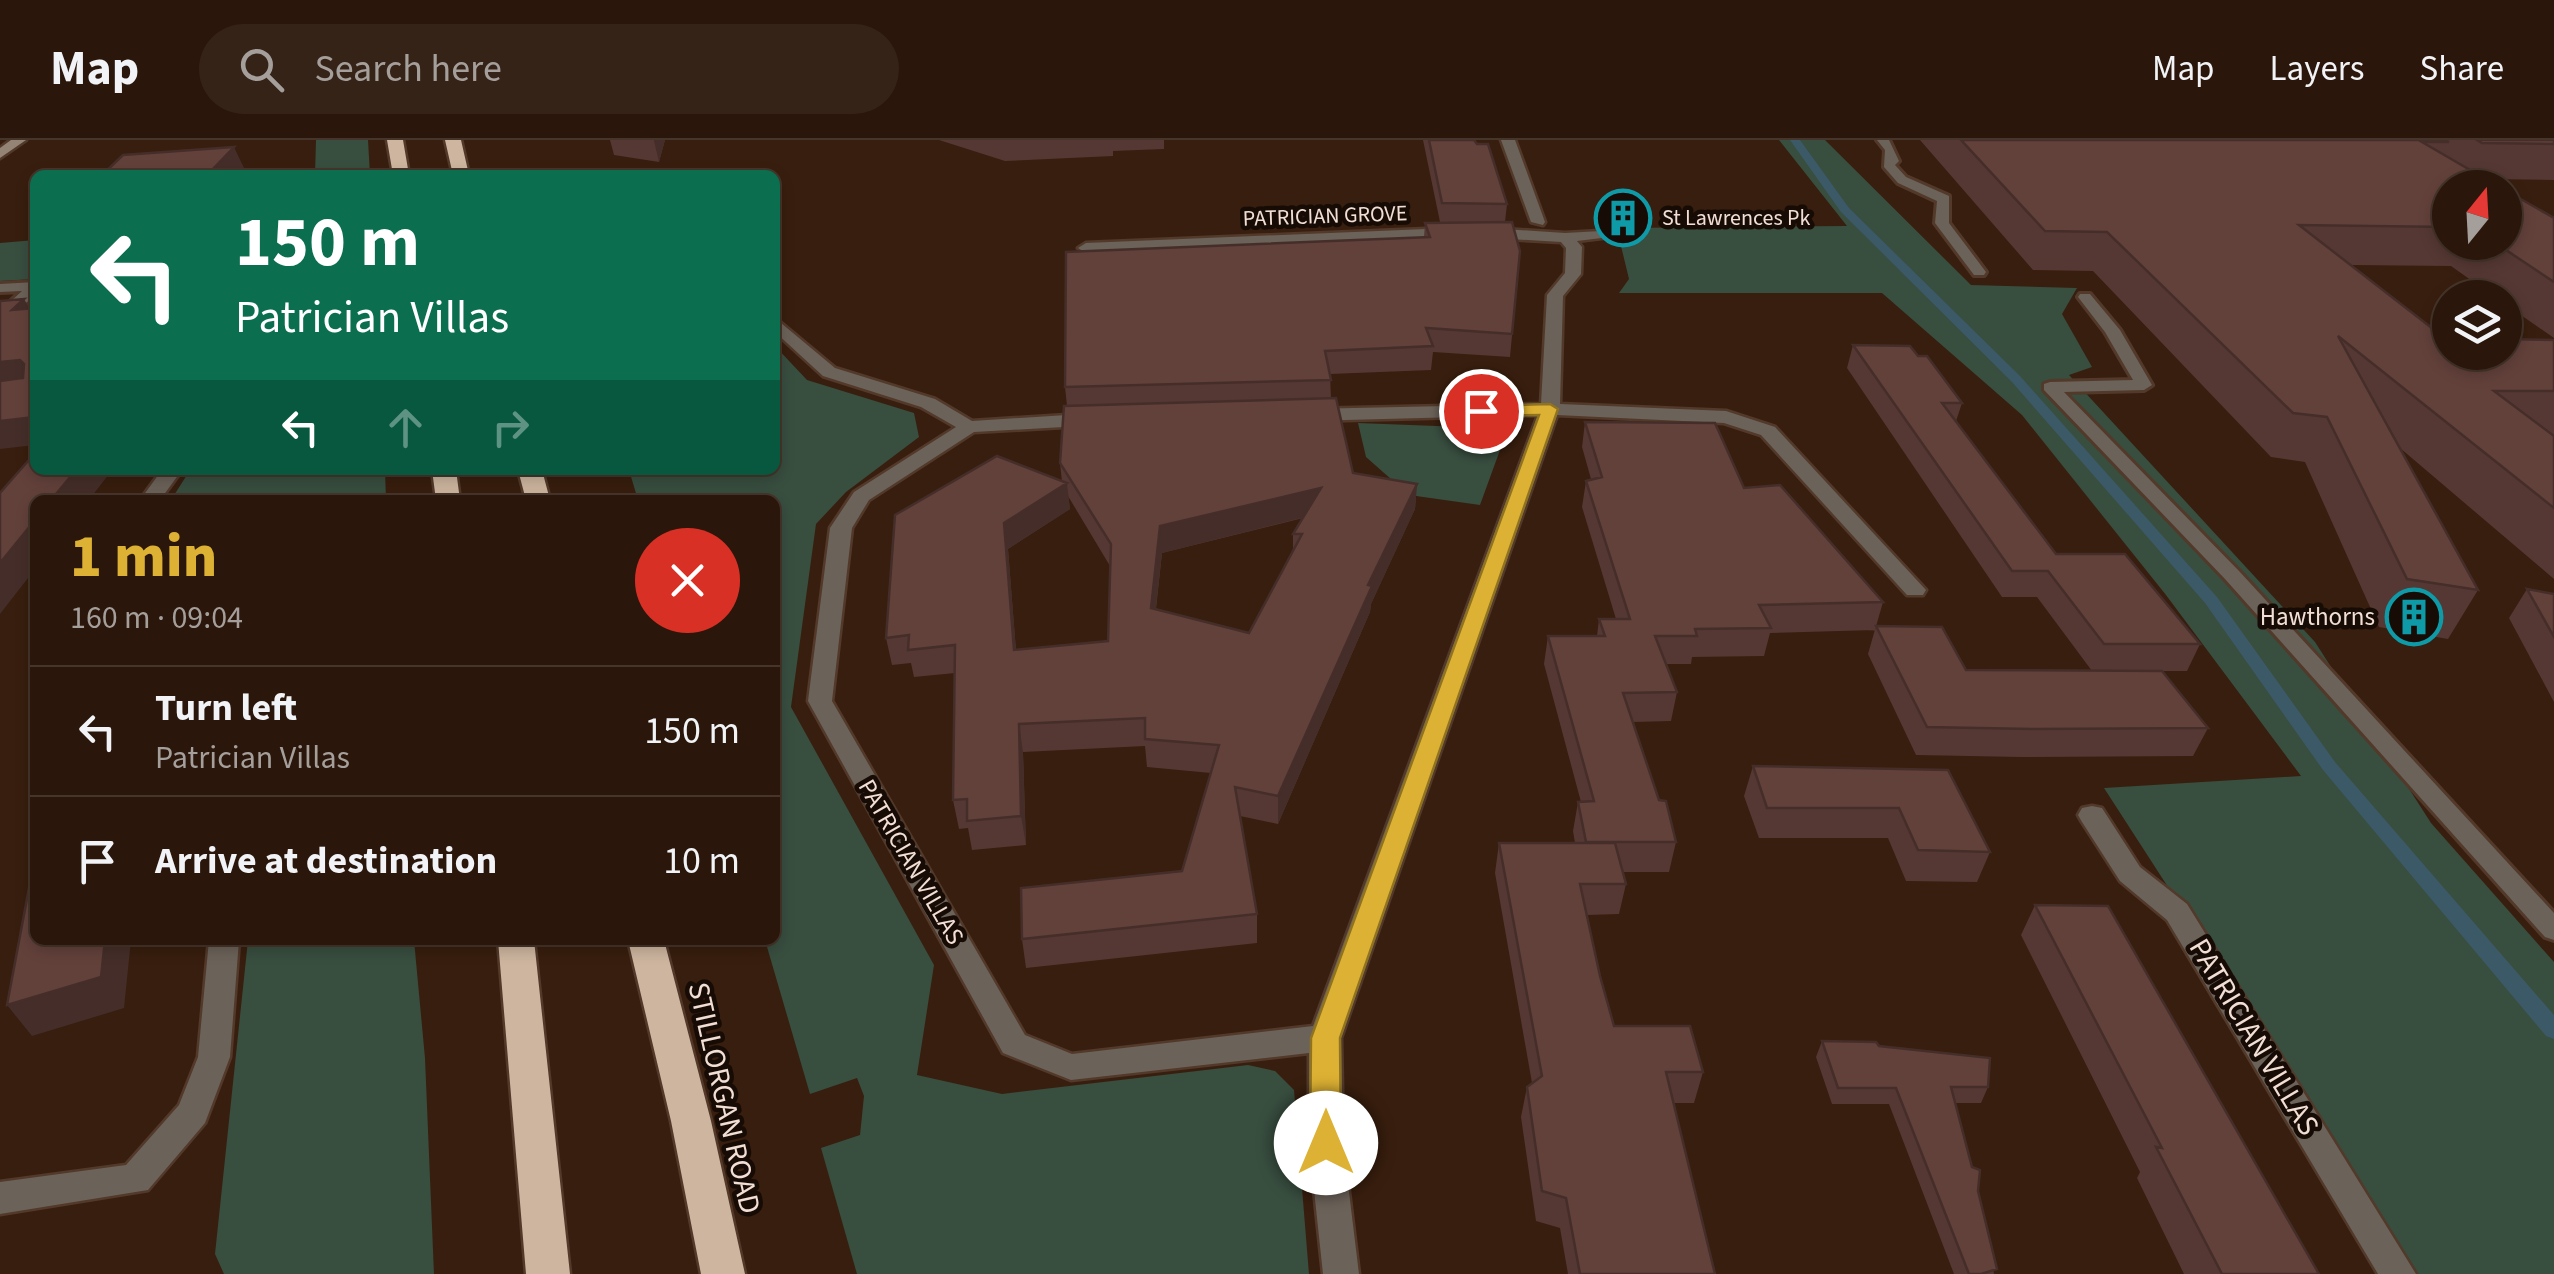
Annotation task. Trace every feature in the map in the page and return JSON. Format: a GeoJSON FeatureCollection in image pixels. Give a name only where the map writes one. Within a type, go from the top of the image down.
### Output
{"type":"FeatureCollection","features":[{"type":"Feature","properties":{"kind":"highway"},"geometry":{"type":"LineString","coordinates":[[395,140],[399,170]]}},
{"type":"Feature","properties":{"kind":"highway"},"geometry":{"type":"LineString","coordinates":[[452,140],[460,170]]}},
{"type":"Feature","properties":{"kind":"highway"},"geometry":{"type":"LineString","coordinates":[[516,945],[548,1274]]}},
{"type":"Feature","properties":{"kind":"highway","name":"STILLORGAN ROAD"},"geometry":{"type":"LineString","coordinates":[[647,945],[691,1121],[723,1274]]}},
{"type":"Feature","properties":{"kind":"street"},"geometry":{"type":"LineString","coordinates":[[0,154],[20,140]]}},
{"type":"Feature","properties":{"kind":"street"},"geometry":{"type":"LineString","coordinates":[[1508,140],[1538,222]]}},
{"type":"Feature","properties":{"kind":"street","name":"PATRICIAN GROVE"},"geometry":{"type":"LineString","coordinates":[[1086,248],[1474,232],[1565,238],[1614,233]]}},
{"type":"Feature","properties":{"kind":"street"},"geometry":{"type":"LineString","coordinates":[[1341,1274],[1326,1143],[1325,1038],[1550,409],[1555,295],[1573,274],[1574,247],[1565,238]]}},
{"type":"Feature","properties":{"kind":"street"},"geometry":{"type":"LineString","coordinates":[[780,328],[829,372],[928,403],[969,428]]}},
{"type":"Feature","properties":{"kind":"street"},"geometry":{"type":"LineString","coordinates":[[1278,415],[1550,409],[1726,418],[1768,431],[1915,590]]}},
{"type":"Feature","properties":{"kind":"street","name":"PATRICIAN VILLAS"},"geometry":{"type":"LineString","coordinates":[[1120,418],[969,428],[861,496],[840,528],[820,701],[1014,1044],[1071,1066],[1325,1038]]}},
{"type":"Feature","properties":{"kind":"street","name":"PATRICIAN VILLAS"},"geometry":{"type":"LineString","coordinates":[[2092,816],[2130,874],[2178,912],[2398,1274]]}},
{"type":"Feature","properties":{"kind":"street"},"geometry":{"type":"LineString","coordinates":[[0,1198],[136,1179],[193,1113],[214,1057],[224,945]]}},
{"type":"Feature","properties":{"kind":"lane"},"geometry":{"type":"LineString","coordinates":[[1883,140],[1891,150],[1893,161],[1888,164],[1902,180],[1944,198],[1942,223],[1979,272]]}},
{"type":"Feature","properties":{"kind":"lane"},"geometry":{"type":"LineString","coordinates":[[0,288],[30,286]]}},
{"type":"Feature","properties":{"kind":"lane"},"geometry":{"type":"LineString","coordinates":[[4,315],[30,291]]}},
{"type":"Feature","properties":{"kind":"lane"},"geometry":{"type":"LineString","coordinates":[[2085,297],[2112,330],[2144,385],[2050,387],[2232,575],[2554,930]]}},
{"type":"Feature","properties":{"kind":"green space"},"geometry":{"type":"Polygon","coordinates":[[[316,140],[368,140],[370,170],[315,170],[316,140]]]}},
{"type":"Feature","properties":{"kind":"green space"},"geometry":{"type":"Polygon","coordinates":[[[1779,140],[1825,140],[1971,285],[2077,288],[2062,314],[2092,367],[2069,375],[2315,642],[2431,823],[2554,962],[2554,1274],[2418,1274],[2104,788],[2301,776],[2166,595],[2022,415],[1882,293],[1619,293],[1629,279],[1621,246],[1626,236],[1620,228],[1847,226],[1779,140]]]}},
{"type":"Feature","properties":{"kind":"green space"},"geometry":{"type":"Polygon","coordinates":[[[30,240],[30,279],[0,281],[0,243],[30,240]]]}},
{"type":"Feature","properties":{"kind":"green space"},"geometry":{"type":"Polygon","coordinates":[[[780,351],[807,380],[914,413],[919,437],[846,492],[816,524],[791,707],[934,965],[917,1075],[1002,1094],[1248,1065],[1275,1071],[1294,1090],[1309,1274],[857,1274],[821,1148],[860,1135],[864,1096],[857,1078],[810,1094],[766,945],[780,945],[780,495],[636,495],[630,475],[780,475],[780,351]]]}},
{"type":"Feature","properties":{"kind":"green space"},"geometry":{"type":"Polygon","coordinates":[[[1358,423],[1489,428],[1504,439],[1480,505],[1409,495],[1366,457],[1358,423]]]}},
{"type":"Feature","properties":{"kind":"green space"},"geometry":{"type":"Polygon","coordinates":[[[187,475],[385,475],[386,495],[174,495],[187,475]]]}},
{"type":"Feature","properties":{"kind":"green space"},"geometry":{"type":"Polygon","coordinates":[[[247,945],[414,945],[425,1058],[434,1274],[224,1274],[215,1254],[247,945]]]}},
{"type":"Feature","properties":{"kind":"building"},"geometry":{"type":"Polygon","coordinates":[[[1429,140],[1474,140],[1477,144],[1488,144],[1507,204],[1442,203],[1429,140]]]}},
{"type":"Feature","properties":{"kind":"building"},"geometry":{"type":"Polygon","coordinates":[[[1961,140],[2449,142],[2422,142],[2470,170],[2432,170],[2432,227],[2299,225],[2432,328],[2432,370],[2522,370],[2522,339],[2554,340],[2554,391],[2494,391],[2554,436],[2554,508],[2338,336],[2478,590],[2407,579],[2327,417],[2293,413],[2107,232],[2045,231],[1961,140]]]}},
{"type":"Feature","properties":{"kind":"building"},"geometry":{"type":"Polygon","coordinates":[[[2477,140],[2554,140],[2554,144],[2482,143],[2477,140]]]}},
{"type":"Feature","properties":{"kind":"building"},"geometry":{"type":"Polygon","coordinates":[[[234,147],[212,170],[107,170],[123,155],[234,147]]]}},
{"type":"Feature","properties":{"kind":"building"},"geometry":{"type":"Polygon","coordinates":[[[2522,200],[2554,218],[2554,282],[2521,260],[2522,200]]]}},
{"type":"Feature","properties":{"kind":"building"},"geometry":{"type":"Polygon","coordinates":[[[1512,222],[1520,251],[1512,334],[1426,328],[1433,346],[1325,351],[1331,380],[1065,387],[1066,252],[1430,237],[1425,223],[1512,222]]]}},
{"type":"Feature","properties":{"kind":"building"},"geometry":{"type":"Polygon","coordinates":[[[24,299],[12,310],[30,308],[30,418],[0,421],[0,381],[23,378],[24,364],[20,360],[0,362],[0,301],[24,299]]]}},
{"type":"Feature","properties":{"kind":"building"},"geometry":{"type":"Polygon","coordinates":[[[1853,345],[1910,346],[1918,356],[1927,356],[1962,403],[1942,403],[2056,554],[2125,554],[2200,644],[2104,644],[2048,571],[2012,571],[1853,345]]]}},
{"type":"Feature","properties":{"kind":"building"},"geometry":{"type":"Polygon","coordinates":[[[1336,398],[1353,473],[1417,484],[1368,585],[1372,586],[1278,796],[1235,787],[1257,914],[1022,939],[1021,888],[1182,871],[1219,745],[1145,739],[1145,718],[1019,724],[1021,816],[967,821],[967,799],[953,800],[955,645],[908,650],[909,635],[886,638],[895,515],[997,456],[1067,483],[1004,523],[1014,650],[1108,641],[1111,544],[1060,463],[1064,406],[1336,398]],[[1321,488],[1160,526],[1151,608],[1249,633],[1302,534],[1293,534],[1321,488]]]}},
{"type":"Feature","properties":{"kind":"building"},"geometry":{"type":"Polygon","coordinates":[[[1585,422],[1715,423],[1744,488],[1780,485],[1883,602],[1759,605],[1771,628],[1695,629],[1697,636],[1655,636],[1677,692],[1623,693],[1659,800],[1666,801],[1676,842],[1586,842],[1578,802],[1594,801],[1548,636],[1605,636],[1599,619],[1630,619],[1586,481],[1602,477],[1585,422]]]}},
{"type":"Feature","properties":{"kind":"building"},"geometry":{"type":"Polygon","coordinates":[[[30,459],[30,475],[72,475],[55,495],[30,495],[30,526],[0,563],[0,493],[30,459]]]}},
{"type":"Feature","properties":{"kind":"building"},"geometry":{"type":"Polygon","coordinates":[[[2527,589],[2554,594],[2554,637],[2527,589]]]}},
{"type":"Feature","properties":{"kind":"building"},"geometry":{"type":"Polygon","coordinates":[[[1876,626],[1942,627],[1966,670],[2162,671],[2208,728],[1927,727],[1876,626]]]}},
{"type":"Feature","properties":{"kind":"building"},"geometry":{"type":"Polygon","coordinates":[[[1753,766],[1948,770],[1990,852],[1918,850],[1899,808],[1767,808],[1753,766]]]}},
{"type":"Feature","properties":{"kind":"building"},"geometry":{"type":"Polygon","coordinates":[[[1499,843],[1615,843],[1626,884],[1580,884],[1600,976],[1614,1026],[1690,1026],[1703,1072],[1666,1072],[1715,1274],[1580,1274],[1566,1198],[1542,1191],[1527,1087],[1542,1076],[1499,843]]]}},
{"type":"Feature","properties":{"kind":"building"},"geometry":{"type":"Polygon","coordinates":[[[30,883],[30,945],[104,945],[101,977],[7,1005],[30,883]]]}},
{"type":"Feature","properties":{"kind":"building"},"geometry":{"type":"Polygon","coordinates":[[[2035,905],[2108,906],[2319,1274],[2222,1274],[2156,1147],[2162,1148],[2035,905]]]}},
{"type":"Feature","properties":{"kind":"building"},"geometry":{"type":"Polygon","coordinates":[[[1822,1041],[1876,1042],[1879,1046],[1990,1058],[1988,1087],[1951,1087],[1972,1167],[1980,1170],[1978,1191],[1997,1269],[1969,1274],[1896,1088],[1838,1088],[1822,1041]]]}},
{"type":"Feature","properties":{"kind":"waterway"},"geometry":{"type":"LineString","coordinates":[[1795,140],[1845,210],[2016,379],[2211,600],[2329,766],[2554,1030]]}},
{"type":"Feature","properties":{"kind":"place","name":"St Lawrences Pk"},"geometry":{"type":"Point","coordinates":[1623,218]}},
{"type":"Feature","properties":{"kind":"place","name":"Hawthorns"},"geometry":{"type":"Point","coordinates":[2414,617]}},
{"type":"Feature","properties":{"kind":"route"},"geometry":{"type":"LineString","coordinates":[[1326,1143],[1325,1038],[1550,409],[1481,411]]}}]}
